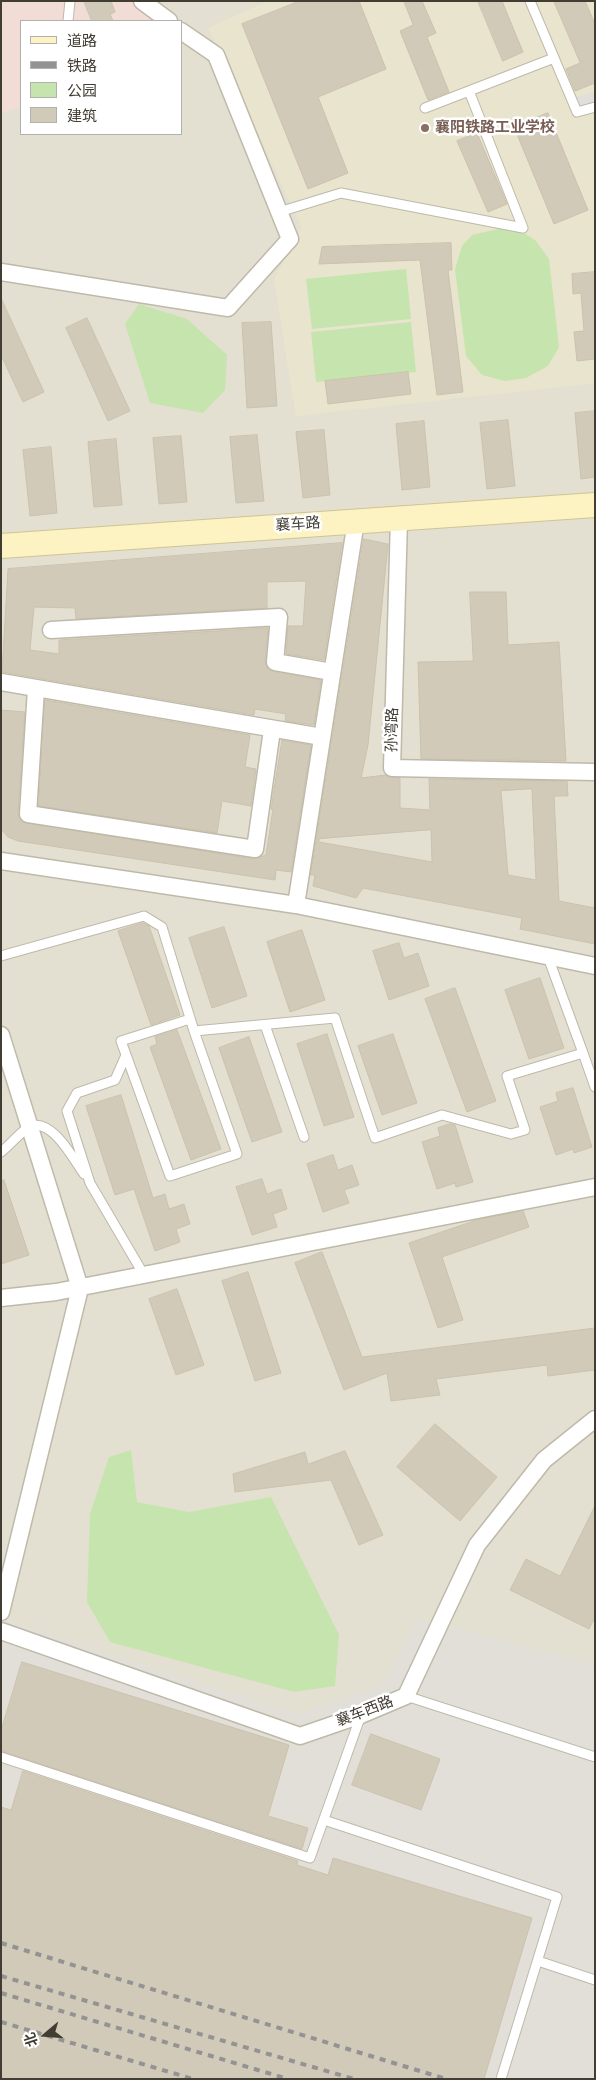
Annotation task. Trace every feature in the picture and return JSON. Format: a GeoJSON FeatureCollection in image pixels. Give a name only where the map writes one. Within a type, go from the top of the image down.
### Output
{"type":"FeatureCollection","features":[{"type":"Feature","properties":{"kind":"street"},"geometry":{"type":"LineString","coordinates":[[142,1],[168,20]]}},
{"type":"Feature","properties":{"kind":"street"},"geometry":{"type":"LineString","coordinates":[[1,272],[228,308],[290,239],[216,55],[182,32]]}},
{"type":"Feature","properties":{"kind":"street","name":"襄车路"},"geometry":{"type":"LineString","coordinates":[[1,546],[595,505]]}},
{"type":"Feature","properties":{"kind":"street","name":"孙湾路"},"geometry":{"type":"LineString","coordinates":[[399,519],[392,768],[595,772]]}},
{"type":"Feature","properties":{"kind":"street"},"geometry":{"type":"LineString","coordinates":[[296,906],[356,522]]}},
{"type":"Feature","properties":{"kind":"street"},"geometry":{"type":"LineString","coordinates":[[51,630],[279,617],[274,662],[332,672]]}},
{"type":"Feature","properties":{"kind":"street"},"geometry":{"type":"LineString","coordinates":[[1,682],[272,730],[322,737]]}},
{"type":"Feature","properties":{"kind":"street"},"geometry":{"type":"LineString","coordinates":[[36,689],[28,814],[255,849],[272,730]]}},
{"type":"Feature","properties":{"kind":"street"},"geometry":{"type":"LineString","coordinates":[[1,861],[296,906],[595,966]]}},
{"type":"Feature","properties":{"kind":"street"},"geometry":{"type":"LineString","coordinates":[[1,1035],[80,1288],[1,1612]]}},
{"type":"Feature","properties":{"kind":"street"},"geometry":{"type":"LineString","coordinates":[[1,1298],[80,1288],[595,1187]]}},
{"type":"Feature","properties":{"kind":"street","name":"襄车西路"},"geometry":{"type":"LineString","coordinates":[[1,1631],[300,1736],[361,1715],[406,1696],[477,1545],[544,1460],[595,1419]]}},
{"type":"Feature","properties":{"kind":"lane"},"geometry":{"type":"LineString","coordinates":[[68,20],[70,1]]}},
{"type":"Feature","properties":{"kind":"lane"},"geometry":{"type":"LineString","coordinates":[[530,1],[577,112],[595,107]]}},
{"type":"Feature","properties":{"kind":"lane"},"geometry":{"type":"LineString","coordinates":[[426,108],[554,58]]}},
{"type":"Feature","properties":{"kind":"lane"},"geometry":{"type":"LineString","coordinates":[[279,212],[341,193],[524,228],[469,92]]}},
{"type":"Feature","properties":{"kind":"lane"},"geometry":{"type":"LineString","coordinates":[[1,956],[144,916],[162,927],[194,1032],[236,1154],[170,1176],[121,1041],[190,1019]]}},
{"type":"Feature","properties":{"kind":"lane"},"geometry":{"type":"LineString","coordinates":[[548,957],[595,1087]]}},
{"type":"Feature","properties":{"kind":"lane"},"geometry":{"type":"LineString","coordinates":[[194,1032],[335,1018],[375,1138],[442,1115],[510,1134],[525,1130],[507,1076],[582,1052]]}},
{"type":"Feature","properties":{"kind":"lane"},"geometry":{"type":"LineString","coordinates":[[265,1025],[304,1137]]}},
{"type":"Feature","properties":{"kind":"lane"},"geometry":{"type":"LineString","coordinates":[[90,1182],[67,1110],[77,1093],[115,1080],[126,1055]]}},
{"type":"Feature","properties":{"kind":"lane"},"geometry":{"type":"LineString","coordinates":[[1,1152],[30,1126],[37,1125],[55,1133],[90,1182],[144,1275]]}},
{"type":"Feature","properties":{"kind":"lane"},"geometry":{"type":"LineString","coordinates":[[406,1696],[595,1757]]}},
{"type":"Feature","properties":{"kind":"lane"},"geometry":{"type":"LineString","coordinates":[[1,1756],[310,1858],[361,1715]]}},
{"type":"Feature","properties":{"kind":"lane"},"geometry":{"type":"LineString","coordinates":[[324,1820],[557,1897],[501,2079]]}},
{"type":"Feature","properties":{"kind":"lane"},"geometry":{"type":"LineString","coordinates":[[538,1961],[595,1980]]}},
{"type":"Feature","properties":{"kind":"shaded area"},"geometry":{"type":"Polygon","coordinates":[[[1,1],[595,1],[595,2079],[1,2079],[1,1]]]}},
{"type":"Feature","properties":{"kind":"shaded area"},"geometry":{"type":"Polygon","coordinates":[[[1,1],[142,1],[168,20],[20,20],[20,106],[1,114],[1,1]]]}},
{"type":"Feature","properties":{"kind":"shaded area","name":"襄阳铁路工业学校"},"geometry":{"type":"Polygon","coordinates":[[[268,1],[595,1],[595,383],[296,416],[274,279],[302,228],[208,28],[268,1]]]}},
{"type":"Feature","properties":{"kind":"shaded area"},"geometry":{"type":"Polygon","coordinates":[[[595,91],[595,107],[577,112],[572,99],[595,91]]]}},
{"type":"Feature","properties":{"kind":"shaded area"},"geometry":{"type":"Polygon","coordinates":[[[418,1618],[595,1665],[595,2079],[1,2079],[1,1619],[299,1714],[383,1683],[418,1618]]]}},
{"type":"Feature","properties":{"kind":"green space"},"geometry":{"type":"Polygon","coordinates":[[[498,229],[518,229],[536,241],[549,259],[559,347],[548,366],[526,378],[505,381],[482,375],[466,356],[455,269],[462,246],[472,235],[498,229]]]}},
{"type":"Feature","properties":{"kind":"green space"},"geometry":{"type":"Polygon","coordinates":[[[406,269],[411,319],[312,329],[306,279],[406,269]]]}},
{"type":"Feature","properties":{"kind":"green space"},"geometry":{"type":"Polygon","coordinates":[[[139,304],[187,319],[227,355],[225,390],[203,413],[150,403],[125,324],[139,304]]]}},
{"type":"Feature","properties":{"kind":"green space"},"geometry":{"type":"Polygon","coordinates":[[[411,322],[416,372],[316,382],[311,332],[411,322]]]}},
{"type":"Feature","properties":{"kind":"green space"},"geometry":{"type":"Polygon","coordinates":[[[131,1450],[137,1502],[189,1512],[271,1497],[339,1635],[335,1686],[294,1692],[110,1642],[87,1602],[90,1514],[109,1457],[131,1450]]]}},
{"type":"Feature","properties":{"kind":"building"},"geometry":{"type":"Polygon","coordinates":[[[84,1],[111,1],[115,12],[110,14],[113,20],[92,20],[84,1]]]}},
{"type":"Feature","properties":{"kind":"building"},"geometry":{"type":"Polygon","coordinates":[[[300,1],[359,1],[386,69],[318,97],[348,173],[308,189],[242,24],[300,1]]]}},
{"type":"Feature","properties":{"kind":"building"},"geometry":{"type":"Polygon","coordinates":[[[404,1],[422,1],[436,33],[427,37],[449,92],[428,100],[400,31],[413,25],[404,1]]]}},
{"type":"Feature","properties":{"kind":"building"},"geometry":{"type":"Polygon","coordinates":[[[478,1],[502,1],[523,52],[503,61],[478,1]]]}},
{"type":"Feature","properties":{"kind":"building"},"geometry":{"type":"Polygon","coordinates":[[[554,1],[585,1],[595,24],[595,83],[575,91],[566,69],[580,63],[554,1]]]}},
{"type":"Feature","properties":{"kind":"building"},"geometry":{"type":"Polygon","coordinates":[[[548,113],[588,210],[554,224],[514,127],[548,113]]]}},
{"type":"Feature","properties":{"kind":"building"},"geometry":{"type":"Polygon","coordinates":[[[477,133],[507,204],[488,212],[457,141],[477,133]]]}},
{"type":"Feature","properties":{"kind":"building"},"geometry":{"type":"Polygon","coordinates":[[[451,243],[452,270],[448,270],[463,392],[437,395],[420,260],[319,264],[322,247],[451,243]]]}},
{"type":"Feature","properties":{"kind":"building"},"geometry":{"type":"Polygon","coordinates":[[[595,272],[595,359],[577,361],[574,332],[584,331],[581,293],[573,294],[572,274],[595,272]]]}},
{"type":"Feature","properties":{"kind":"building"},"geometry":{"type":"Polygon","coordinates":[[[1,298],[44,392],[23,402],[1,355],[1,298]]]}},
{"type":"Feature","properties":{"kind":"building"},"geometry":{"type":"Polygon","coordinates":[[[87,318],[130,411],[108,421],[66,328],[87,318]]]}},
{"type":"Feature","properties":{"kind":"building"},"geometry":{"type":"Polygon","coordinates":[[[271,322],[277,406],[247,408],[242,323],[271,322]]]}},
{"type":"Feature","properties":{"kind":"building"},"geometry":{"type":"Polygon","coordinates":[[[408,372],[411,394],[328,404],[325,381],[408,372]]]}},
{"type":"Feature","properties":{"kind":"building"},"geometry":{"type":"Polygon","coordinates":[[[595,411],[595,477],[581,479],[575,413],[595,411]]]}},
{"type":"Feature","properties":{"kind":"building"},"geometry":{"type":"Polygon","coordinates":[[[508,420],[515,486],[487,489],[480,423],[508,420]]]}},
{"type":"Feature","properties":{"kind":"building"},"geometry":{"type":"Polygon","coordinates":[[[424,421],[430,487],[402,490],[396,424],[424,421]]]}},
{"type":"Feature","properties":{"kind":"building"},"geometry":{"type":"Polygon","coordinates":[[[324,430],[330,495],[303,498],[296,432],[324,430]]]}},
{"type":"Feature","properties":{"kind":"building"},"geometry":{"type":"Polygon","coordinates":[[[257,435],[264,501],[236,503],[230,437],[257,435]]]}},
{"type":"Feature","properties":{"kind":"building"},"geometry":{"type":"Polygon","coordinates":[[[181,436],[187,502],[159,504],[153,438],[181,436]]]}},
{"type":"Feature","properties":{"kind":"building"},"geometry":{"type":"Polygon","coordinates":[[[116,439],[122,505],[94,507],[88,442],[116,439]]]}},
{"type":"Feature","properties":{"kind":"building"},"geometry":{"type":"Polygon","coordinates":[[[51,447],[57,513],[30,516],[23,450],[51,447]]]}},
{"type":"Feature","properties":{"kind":"building"},"geometry":{"type":"Polygon","coordinates":[[[364,539],[388,544],[368,745],[361,778],[386,775],[400,778],[400,808],[430,810],[429,779],[567,781],[568,796],[554,796],[559,901],[595,908],[595,944],[520,929],[522,918],[363,888],[356,898],[313,886],[315,875],[311,875],[364,539]],[[532,789],[501,791],[508,875],[536,880],[532,789]],[[431,830],[319,839],[319,842],[432,862],[431,830]]]}},
{"type":"Feature","properties":{"kind":"building"},"geometry":{"type":"Polygon","coordinates":[[[342,543],[324,660],[286,654],[288,626],[303,626],[306,581],[267,582],[267,608],[76,619],[75,608],[34,607],[30,650],[59,654],[59,640],[268,628],[265,661],[268,670],[321,680],[314,725],[285,721],[286,714],[255,709],[254,715],[2,672],[8,569],[342,543]]]}},
{"type":"Feature","properties":{"kind":"building"},"geometry":{"type":"Polygon","coordinates":[[[470,592],[506,592],[508,645],[559,642],[566,761],[421,759],[418,662],[473,661],[470,592]]]}},
{"type":"Feature","properties":{"kind":"building"},"geometry":{"type":"Polygon","coordinates":[[[45,700],[250,735],[245,767],[256,769],[251,806],[222,801],[217,833],[39,806],[45,700]]]}},
{"type":"Feature","properties":{"kind":"building"},"geometry":{"type":"Polygon","coordinates":[[[1,710],[25,712],[18,813],[22,822],[253,859],[266,855],[282,740],[311,745],[291,872],[276,870],[275,880],[18,841],[8,837],[1,829],[1,710]]]}},
{"type":"Feature","properties":{"kind":"building"},"geometry":{"type":"Polygon","coordinates":[[[143,923],[149,926],[180,1015],[151,1025],[118,931],[143,923]]]}},
{"type":"Feature","properties":{"kind":"building"},"geometry":{"type":"Polygon","coordinates":[[[224,927],[247,996],[212,1008],[189,938],[224,927]]]}},
{"type":"Feature","properties":{"kind":"building"},"geometry":{"type":"Polygon","coordinates":[[[302,930],[325,1000],[290,1012],[267,942],[302,930]]]}},
{"type":"Feature","properties":{"kind":"building"},"geometry":{"type":"Polygon","coordinates":[[[399,943],[404,958],[418,953],[429,986],[389,1000],[373,951],[399,943]]]}},
{"type":"Feature","properties":{"kind":"building"},"geometry":{"type":"Polygon","coordinates":[[[540,978],[564,1048],[529,1059],[505,990],[540,978]]]}},
{"type":"Feature","properties":{"kind":"building"},"geometry":{"type":"Polygon","coordinates":[[[455,988],[496,1101],[467,1112],[425,999],[455,988]]]}},
{"type":"Feature","properties":{"kind":"building"},"geometry":{"type":"Polygon","coordinates":[[[177,1030],[221,1149],[191,1160],[150,1047],[157,1044],[155,1037],[177,1030]]]}},
{"type":"Feature","properties":{"kind":"building"},"geometry":{"type":"Polygon","coordinates":[[[327,1034],[354,1117],[324,1126],[297,1044],[327,1034]]]}},
{"type":"Feature","properties":{"kind":"building"},"geometry":{"type":"Polygon","coordinates":[[[393,1034],[417,1103],[382,1115],[358,1046],[393,1034]]]}},
{"type":"Feature","properties":{"kind":"building"},"geometry":{"type":"Polygon","coordinates":[[[249,1037],[282,1132],[252,1142],[219,1048],[249,1037]]]}},
{"type":"Feature","properties":{"kind":"building"},"geometry":{"type":"Polygon","coordinates":[[[573,1088],[592,1147],[574,1153],[573,1149],[556,1155],[540,1107],[558,1101],[556,1093],[573,1088]]]}},
{"type":"Feature","properties":{"kind":"building"},"geometry":{"type":"Polygon","coordinates":[[[121,1095],[153,1198],[165,1194],[169,1209],[184,1204],[190,1224],[176,1229],[180,1242],[155,1251],[134,1189],[115,1195],[86,1106],[121,1095]]]}},
{"type":"Feature","properties":{"kind":"building"},"geometry":{"type":"Polygon","coordinates":[[[450,1124],[455,1125],[473,1182],[456,1187],[455,1183],[437,1189],[422,1142],[440,1136],[438,1128],[450,1124]]]}},
{"type":"Feature","properties":{"kind":"building"},"geometry":{"type":"Polygon","coordinates":[[[333,1155],[338,1170],[352,1165],[359,1185],[344,1190],[349,1203],[323,1212],[307,1164],[333,1155]]]}},
{"type":"Feature","properties":{"kind":"building"},"geometry":{"type":"Polygon","coordinates":[[[262,1179],[267,1194],[281,1189],[287,1209],[273,1214],[277,1227],[252,1235],[236,1187],[262,1179]]]}},
{"type":"Feature","properties":{"kind":"building"},"geometry":{"type":"Polygon","coordinates":[[[1,1180],[4,1180],[29,1255],[1,1264],[1,1180]]]}},
{"type":"Feature","properties":{"kind":"building"},"geometry":{"type":"Polygon","coordinates":[[[523,1211],[529,1227],[442,1257],[463,1320],[438,1328],[409,1243],[477,1220],[523,1211]]]}},
{"type":"Feature","properties":{"kind":"building"},"geometry":{"type":"Polygon","coordinates":[[[322,1252],[362,1357],[595,1328],[595,1370],[548,1376],[547,1365],[436,1379],[440,1395],[391,1401],[387,1373],[344,1390],[295,1263],[322,1252]]]}},
{"type":"Feature","properties":{"kind":"building"},"geometry":{"type":"Polygon","coordinates":[[[248,1272],[281,1373],[255,1381],[222,1281],[248,1272]]]}},
{"type":"Feature","properties":{"kind":"building"},"geometry":{"type":"Polygon","coordinates":[[[177,1289],[204,1365],[176,1375],[149,1299],[177,1289]]]}},
{"type":"Feature","properties":{"kind":"building"},"geometry":{"type":"Polygon","coordinates":[[[435,1424],[497,1477],[460,1521],[397,1467],[435,1424]]]}},
{"type":"Feature","properties":{"kind":"building"},"geometry":{"type":"Polygon","coordinates":[[[345,1451],[383,1535],[359,1545],[331,1480],[235,1492],[233,1474],[305,1452],[308,1464],[345,1451]]]}},
{"type":"Feature","properties":{"kind":"building"},"geometry":{"type":"Polygon","coordinates":[[[595,1506],[595,1617],[589,1629],[510,1590],[526,1559],[560,1576],[595,1506]]]}},
{"type":"Feature","properties":{"kind":"building"},"geometry":{"type":"Polygon","coordinates":[[[22,1662],[289,1745],[268,1816],[308,1828],[302,1849],[1,1751],[1,1731],[22,1662]]]}},
{"type":"Feature","properties":{"kind":"building"},"geometry":{"type":"Polygon","coordinates":[[[371,1734],[440,1759],[421,1810],[352,1785],[371,1734]]]}},
{"type":"Feature","properties":{"kind":"building"},"geometry":{"type":"Polygon","coordinates":[[[23,1771],[298,1861],[297,1865],[328,1875],[333,1858],[532,1918],[484,2079],[1,2079],[1,1807],[11,1810],[23,1771]]]}},
{"type":"Feature","properties":{"kind":"railway"},"geometry":{"type":"LineString","coordinates":[[1,1943],[446,2079]]}},
{"type":"Feature","properties":{"kind":"railway"},"geometry":{"type":"LineString","coordinates":[[1,1976],[354,2079]]}},
{"type":"Feature","properties":{"kind":"railway"},"geometry":{"type":"LineString","coordinates":[[1,1993],[288,2079]]}},
{"type":"Feature","properties":{"kind":"railway"},"geometry":{"type":"LineString","coordinates":[[1,2022],[193,2079]]}},
{"type":"Feature","properties":{"kind":"place","name":"襄阳铁路工业学校"},"geometry":{"type":"Point","coordinates":[425,128]}}]}
